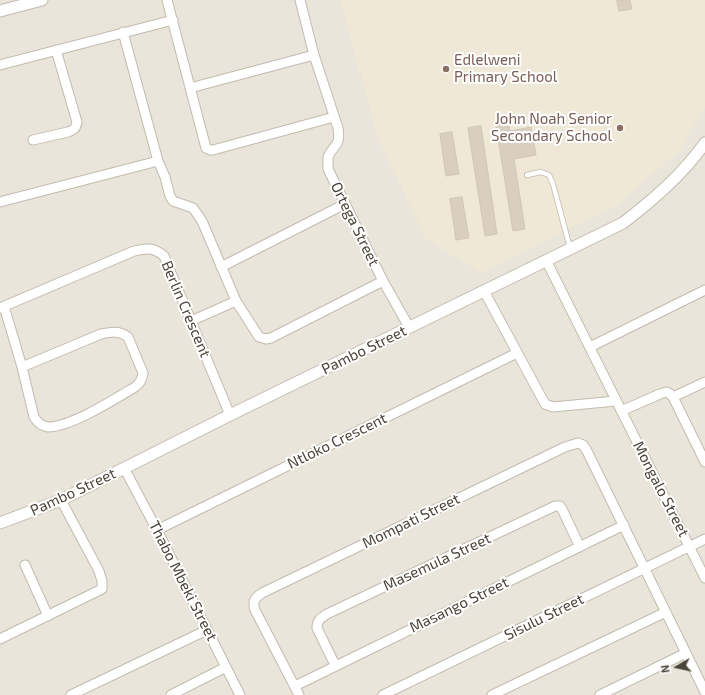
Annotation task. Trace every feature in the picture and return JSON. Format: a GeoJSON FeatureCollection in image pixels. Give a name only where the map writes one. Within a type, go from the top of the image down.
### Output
{"type":"FeatureCollection","features":[{"type":"Feature","properties":{"kind":"street"},"geometry":{"type":"LineString","coordinates":[[0,11],[42,0]]}},
{"type":"Feature","properties":{"kind":"street"},"geometry":{"type":"LineString","coordinates":[[167,0],[206,148],[210,150],[334,117]]}},
{"type":"Feature","properties":{"kind":"street","name":"Ortega Street"},"geometry":{"type":"LineString","coordinates":[[300,0],[314,55],[339,137],[338,143],[330,153],[327,160],[328,169],[383,281],[409,327]]}},
{"type":"Feature","properties":{"kind":"street"},"geometry":{"type":"LineString","coordinates":[[0,65],[173,20]]}},
{"type":"Feature","properties":{"kind":"street"},"geometry":{"type":"LineString","coordinates":[[124,32],[158,161],[165,176],[170,196],[176,203],[190,206],[195,210],[202,221],[236,301],[259,337],[266,339],[383,281]]}},
{"type":"Feature","properties":{"kind":"street"},"geometry":{"type":"LineString","coordinates":[[33,140],[68,132],[74,130],[76,127],[77,122],[56,50]]}},
{"type":"Feature","properties":{"kind":"street"},"geometry":{"type":"LineString","coordinates":[[190,88],[314,55]]}},
{"type":"Feature","properties":{"kind":"street","name":"Pambo Street"},"geometry":{"type":"LineString","coordinates":[[0,524],[61,500],[230,415],[623,222],[656,197],[691,163],[705,144]]}},
{"type":"Feature","properties":{"kind":"street"},"geometry":{"type":"LineString","coordinates":[[0,202],[158,161]]}},
{"type":"Feature","properties":{"kind":"street"},"geometry":{"type":"LineString","coordinates":[[221,267],[345,204]]}},
{"type":"Feature","properties":{"kind":"street","name":"Berlin Crescent"},"geometry":{"type":"LineString","coordinates":[[2,307],[134,251],[156,250],[164,256],[230,415]]}},
{"type":"Feature","properties":{"kind":"street","name":"Mongalo Street"},"geometry":{"type":"LineString","coordinates":[[546,260],[705,578]]}},
{"type":"Feature","properties":{"kind":"street"},"geometry":{"type":"LineString","coordinates":[[590,347],[705,290]]}},
{"type":"Feature","properties":{"kind":"street"},"geometry":{"type":"LineString","coordinates":[[484,291],[544,403],[553,407],[616,401]]}},
{"type":"Feature","properties":{"kind":"street"},"geometry":{"type":"LineString","coordinates":[[191,321],[236,301]]}},
{"type":"Feature","properties":{"kind":"street"},"geometry":{"type":"LineString","coordinates":[[2,307],[22,367],[34,417],[39,424],[48,427],[66,423],[96,409],[135,387],[140,383],[143,373],[128,337],[118,332],[101,334],[22,367]]}},
{"type":"Feature","properties":{"kind":"street","name":"Ntloko Crescent"},"geometry":{"type":"LineString","coordinates":[[157,530],[517,353]]}},
{"type":"Feature","properties":{"kind":"street"},"geometry":{"type":"LineString","coordinates":[[673,398],[705,382]]}},
{"type":"Feature","properties":{"kind":"street"},"geometry":{"type":"LineString","coordinates":[[621,411],[666,392],[670,393],[705,462]]}},
{"type":"Feature","properties":{"kind":"street","name":"Mompati Street"},"geometry":{"type":"LineString","coordinates":[[295,686],[255,610],[253,603],[255,598],[262,593],[573,444],[584,445],[624,525]]}},
{"type":"Feature","properties":{"kind":"street","name":"Thabo Mbeki Street"},"geometry":{"type":"LineString","coordinates":[[124,468],[240,695]]}},
{"type":"Feature","properties":{"kind":"street"},"geometry":{"type":"LineString","coordinates":[[0,640],[102,589],[102,581],[99,571],[61,500]]}},
{"type":"Feature","properties":{"kind":"street","name":"Masemula Street"},"geometry":{"type":"LineString","coordinates":[[336,665],[317,628],[319,619],[327,614],[555,506],[560,506],[562,509],[580,547]]}},
{"type":"Feature","properties":{"kind":"street"},"geometry":{"type":"LineString","coordinates":[[624,525],[705,692]]}},
{"type":"Feature","properties":{"kind":"street","name":"Masango Street"},"geometry":{"type":"LineString","coordinates":[[295,686],[624,525]]}},
{"type":"Feature","properties":{"kind":"street","name":"Sisulu Street"},"geometry":{"type":"LineString","coordinates":[[383,695],[705,539]]}},
{"type":"Feature","properties":{"kind":"street"},"geometry":{"type":"LineString","coordinates":[[25,565],[48,616]]}},
{"type":"Feature","properties":{"kind":"street"},"geometry":{"type":"LineString","coordinates":[[492,695],[666,612]]}},
{"type":"Feature","properties":{"kind":"street"},"geometry":{"type":"LineString","coordinates":[[71,695],[207,630]]}},
{"type":"Feature","properties":{"kind":"street"},"geometry":{"type":"LineString","coordinates":[[600,695],[686,653]]}},
{"type":"Feature","properties":{"kind":"street"},"geometry":{"type":"LineString","coordinates":[[171,695],[226,667]]}},
{"type":"Feature","properties":{"kind":"street"},"geometry":{"type":"LineString","coordinates":[[295,686],[299,695]]}},
{"type":"Feature","properties":{"kind":"lane"},"geometry":{"type":"LineString","coordinates":[[527,175],[541,172],[549,175],[553,184],[570,248]]}},
{"type":"Feature","properties":{"kind":"shaded area"},"geometry":{"type":"Polygon","coordinates":[[[0,0],[705,0],[705,695],[0,695],[0,0]]]}},
{"type":"Feature","properties":{"kind":"shaded area"},"geometry":{"type":"Polygon","coordinates":[[[340,0],[705,0],[705,107],[680,150],[620,203],[481,273],[426,239],[378,138],[340,0]]]}},
{"type":"Feature","properties":{"kind":"building"},"geometry":{"type":"Polygon","coordinates":[[[617,0],[630,0],[632,9],[619,11],[617,0]]]}},
{"type":"Feature","properties":{"kind":"building"},"geometry":{"type":"Polygon","coordinates":[[[509,124],[510,131],[531,127],[536,155],[514,159],[525,229],[513,231],[496,126],[509,124]]]}},
{"type":"Feature","properties":{"kind":"building"},"geometry":{"type":"Polygon","coordinates":[[[481,126],[497,234],[485,236],[468,128],[481,126]]]}},
{"type":"Feature","properties":{"kind":"building"},"geometry":{"type":"Polygon","coordinates":[[[452,132],[459,174],[446,176],[440,134],[452,132]]]}},
{"type":"Feature","properties":{"kind":"building"},"geometry":{"type":"Polygon","coordinates":[[[462,197],[469,238],[456,240],[450,199],[462,197]]]}},
{"type":"Feature","properties":{"kind":"place","name":"Edlelweni Primary School"},"geometry":{"type":"Point","coordinates":[446,69]}},
{"type":"Feature","properties":{"kind":"place","name":"John Noah Senior Secondary School"},"geometry":{"type":"Point","coordinates":[620,128]}}]}
